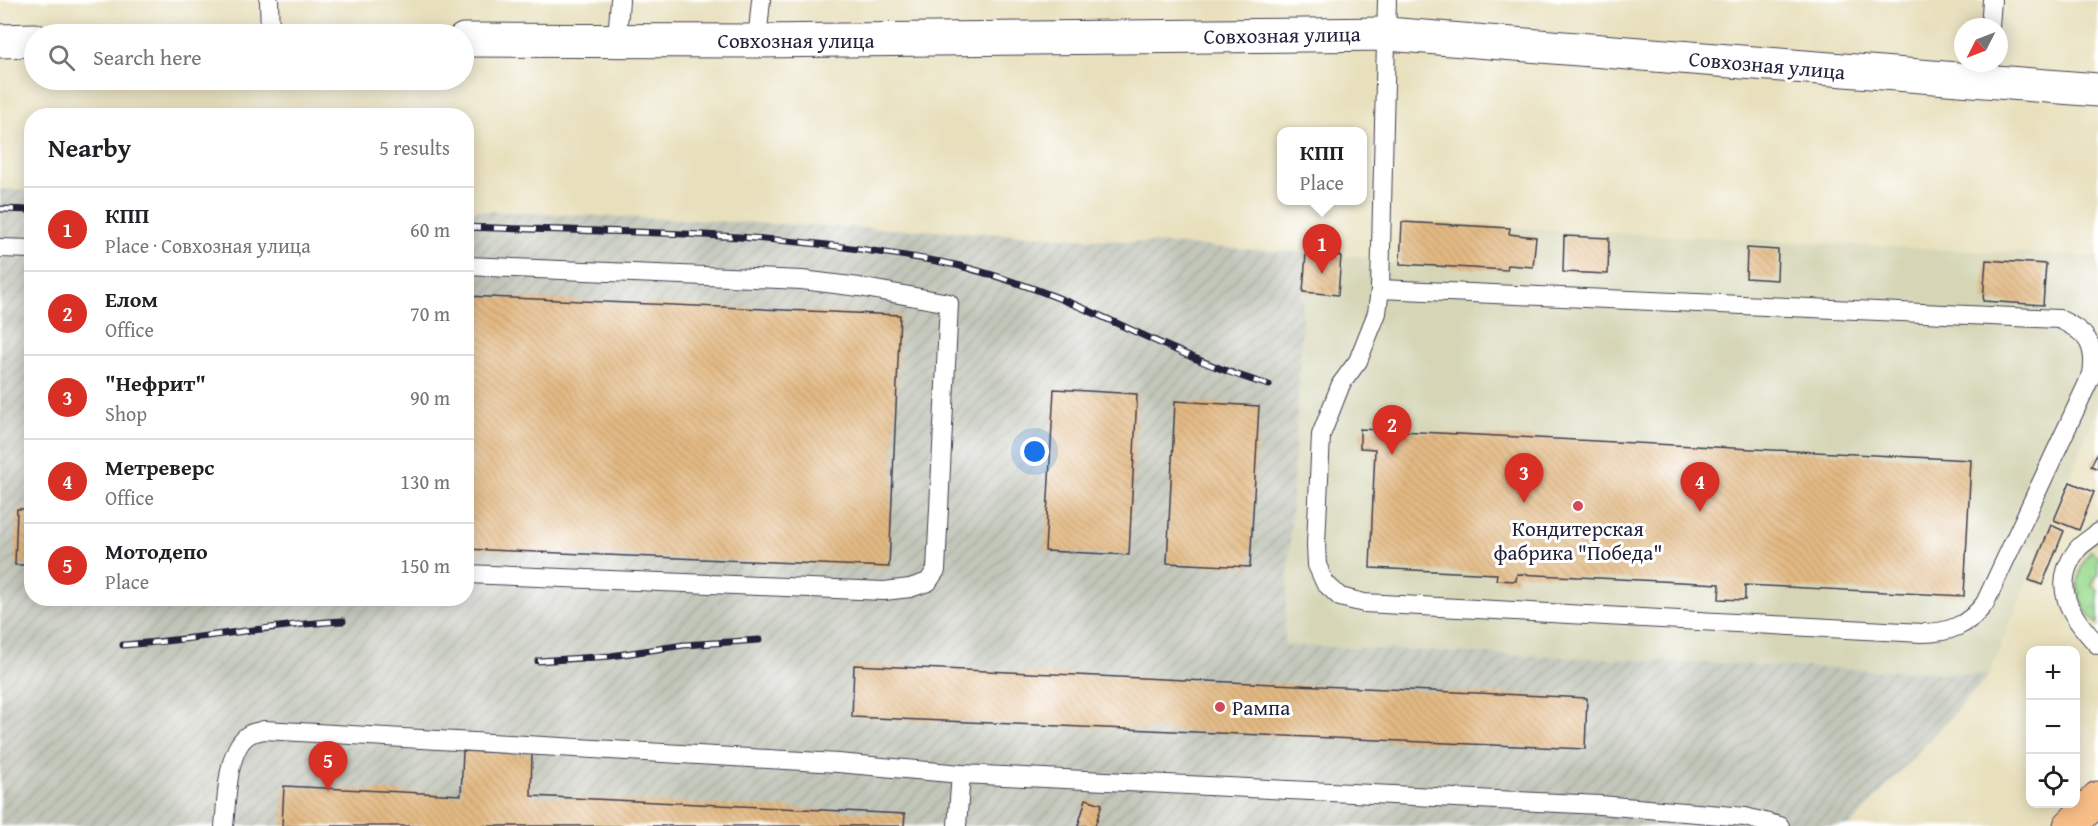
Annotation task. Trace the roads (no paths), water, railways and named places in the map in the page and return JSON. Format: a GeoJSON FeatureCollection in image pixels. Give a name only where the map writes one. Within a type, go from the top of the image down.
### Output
{"type":"FeatureCollection","features":[{"type":"Feature","properties":{"kind":"main road"},"geometry":{"type":"LineString","coordinates":[[2070,826],[2098,798]]}},
{"type":"Feature","properties":{"kind":"street","name":"Совхозная улица"},"geometry":{"type":"LineString","coordinates":[[474,39],[757,41],[1387,34],[1987,73],[2098,90]]}},
{"type":"Feature","properties":{"kind":"street"},"geometry":{"type":"LineString","coordinates":[[0,40],[24,40]]}},
{"type":"Feature","properties":{"kind":"lane"},"geometry":{"type":"LineString","coordinates":[[268,0],[269,24]]}},
{"type":"Feature","properties":{"kind":"lane"},"geometry":{"type":"LineString","coordinates":[[617,39],[620,0]]}},
{"type":"Feature","properties":{"kind":"lane"},"geometry":{"type":"LineString","coordinates":[[757,41],[761,0]]}},
{"type":"Feature","properties":{"kind":"lane"},"geometry":{"type":"LineString","coordinates":[[1380,289],[2059,319],[2075,326],[2085,335],[2091,345],[2094,358],[2092,374],[1985,603],[1977,614],[1951,630],[1922,633],[1364,603],[1340,597],[1325,583],[1317,565],[1321,435],[1341,384],[1358,361],[1377,313],[1380,289],[1387,0]]}},
{"type":"Feature","properties":{"kind":"lane"},"geometry":{"type":"LineString","coordinates":[[1991,18],[1992,0]]}},
{"type":"Feature","properties":{"kind":"lane"},"geometry":{"type":"LineString","coordinates":[[0,248],[24,249]]}},
{"type":"Feature","properties":{"kind":"lane"},"geometry":{"type":"LineString","coordinates":[[474,266],[802,280],[859,287],[950,303],[936,570],[928,582],[910,588],[884,591],[474,574]]}},
{"type":"Feature","properties":{"kind":"lane"},"geometry":{"type":"LineString","coordinates":[[2098,532],[2077,549],[2069,564],[2064,582],[2066,600],[2074,619],[2098,645]]}},
{"type":"Feature","properties":{"kind":"lane"},"geometry":{"type":"LineString","coordinates":[[224,826],[232,757],[250,734],[264,730],[838,763],[961,774],[1600,805],[1745,817],[1780,826]]}},
{"type":"Feature","properties":{"kind":"lane"},"geometry":{"type":"LineString","coordinates":[[957,826],[961,774]]}},
{"type":"Feature","properties":{"kind":"railway"},"geometry":{"type":"LineString","coordinates":[[0,209],[24,210]]}},
{"type":"Feature","properties":{"kind":"railway"},"geometry":{"type":"LineString","coordinates":[[474,227],[666,233],[767,239],[866,250],[940,262],[964,267],[1054,296],[1206,363],[1269,385]]}},
{"type":"Feature","properties":{"kind":"railway"},"geometry":{"type":"LineString","coordinates":[[123,645],[343,621]]}},
{"type":"Feature","properties":{"kind":"railway"},"geometry":{"type":"LineString","coordinates":[[538,661],[611,656],[684,645],[759,640]]}},
{"type":"Feature","properties":{"kind":"place","name":"КПП"},"geometry":{"type":"Point","coordinates":[1322,274]}},
{"type":"Feature","properties":{"kind":"place","name":"Елом"},"geometry":{"type":"Point","coordinates":[1392,455]}},
{"type":"Feature","properties":{"kind":"place","name":"\"Нефрит\""},"geometry":{"type":"Point","coordinates":[1524,503]}},
{"type":"Feature","properties":{"kind":"place","name":"Кондитерская фабрика \"Победа\""},"geometry":{"type":"Point","coordinates":[1578,506]}},
{"type":"Feature","properties":{"kind":"place","name":"Метреверс"},"geometry":{"type":"Point","coordinates":[1700,512]}},
{"type":"Feature","properties":{"kind":"place","name":"Рампа"},"geometry":{"type":"Point","coordinates":[1220,707]}},
{"type":"Feature","properties":{"kind":"place","name":"Мотодепо"},"geometry":{"type":"Point","coordinates":[328,791]}}]}
